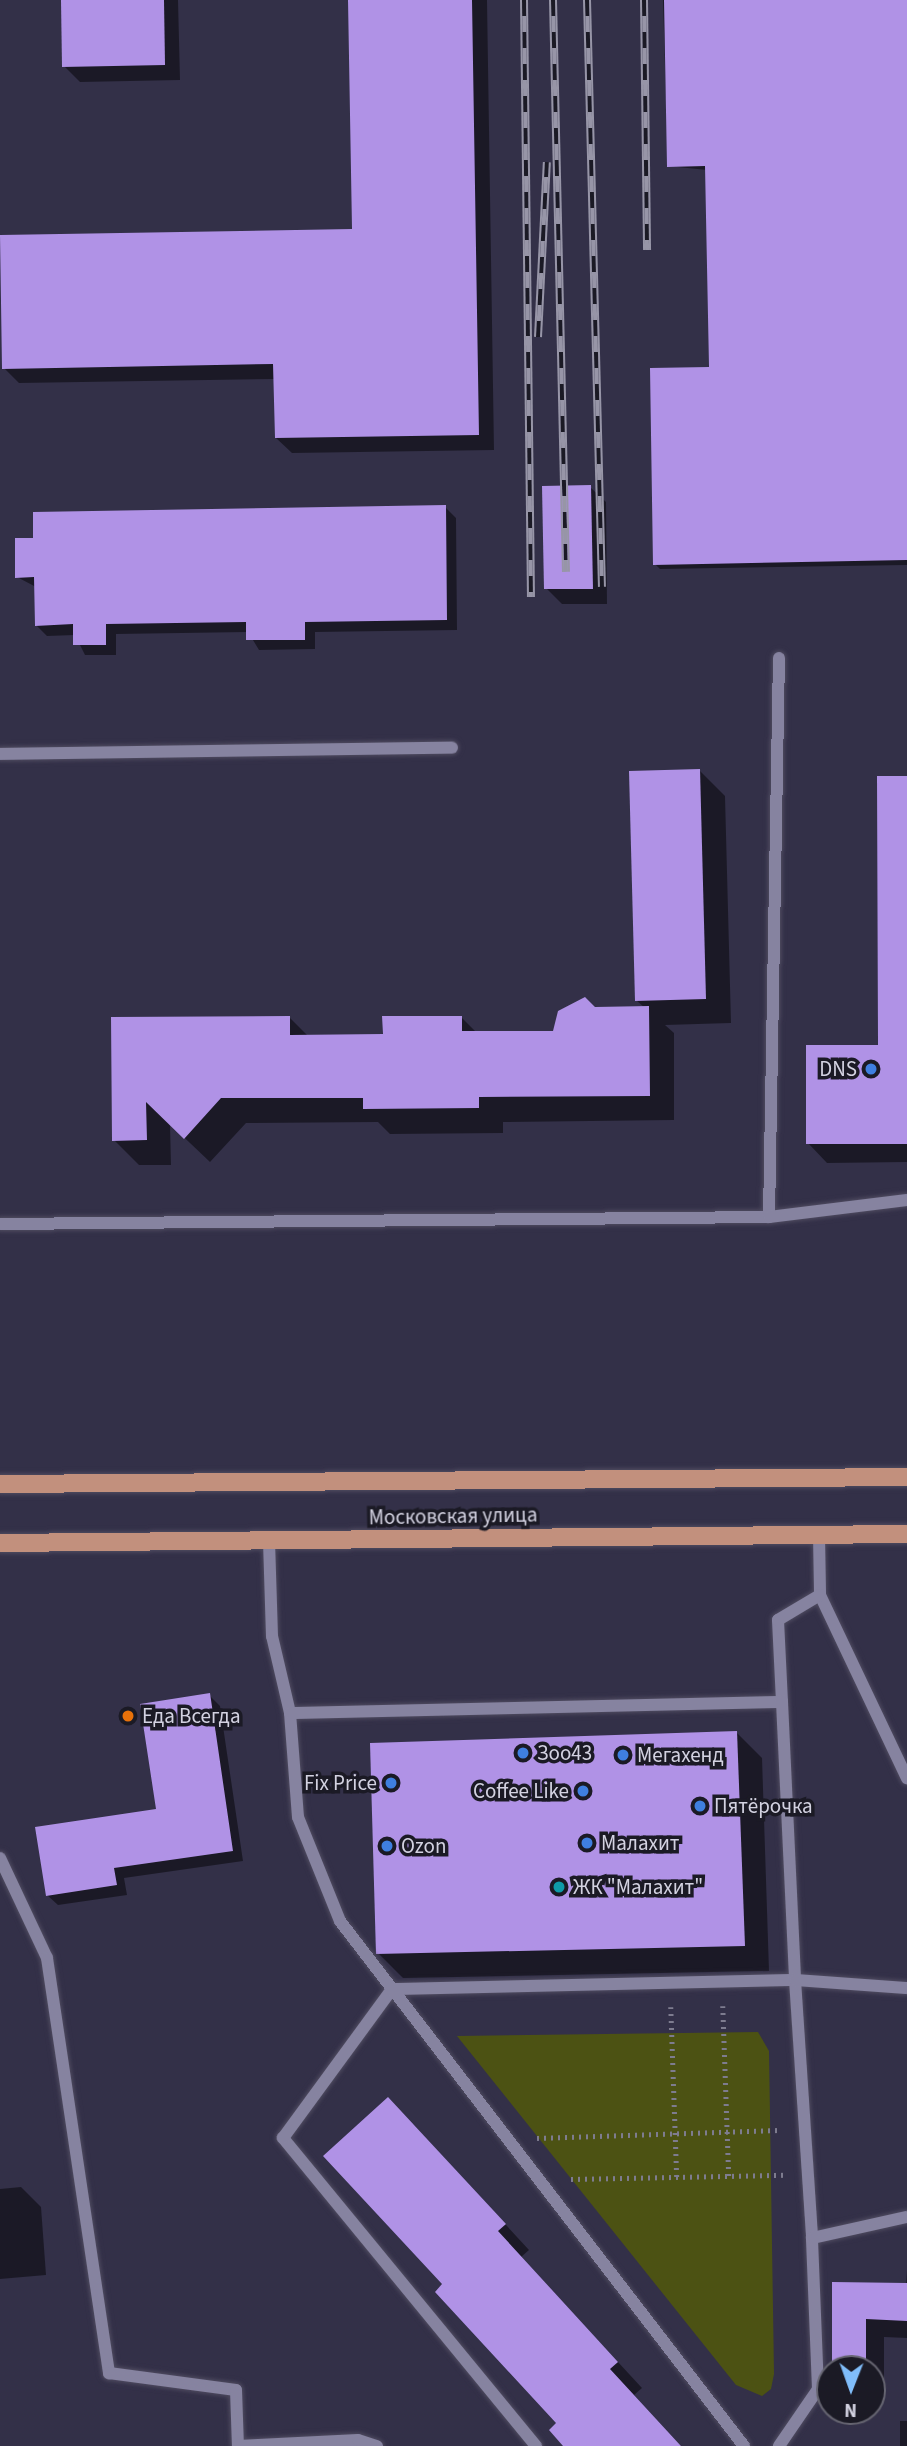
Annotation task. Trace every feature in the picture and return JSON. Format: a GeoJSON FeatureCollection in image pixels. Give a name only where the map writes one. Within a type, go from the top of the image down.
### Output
{"type":"FeatureCollection","features":[{"type":"Feature","properties":{"kind":"main road","name":"Московская улица"},"geometry":{"type":"LineString","coordinates":[[0,1484],[907,1477]]}},
{"type":"Feature","properties":{"kind":"main road","name":"Московская улица"},"geometry":{"type":"LineString","coordinates":[[0,1543],[907,1534]]}},
{"type":"Feature","properties":{"kind":"lane"},"geometry":{"type":"LineString","coordinates":[[769,1217],[779,658]]}},
{"type":"Feature","properties":{"kind":"lane"},"geometry":{"type":"LineString","coordinates":[[0,754],[452,748]]}},
{"type":"Feature","properties":{"kind":"lane"},"geometry":{"type":"LineString","coordinates":[[0,1224],[769,1217],[907,1200]]}},
{"type":"Feature","properties":{"kind":"lane"},"geometry":{"type":"LineString","coordinates":[[820,1535],[820,1595],[907,1778]]}},
{"type":"Feature","properties":{"kind":"lane"},"geometry":{"type":"LineString","coordinates":[[269,1541],[272,1636],[290,1713],[298,1817],[340,1921],[744,2446]]}},
{"type":"Feature","properties":{"kind":"lane"},"geometry":{"type":"LineString","coordinates":[[779,2446],[818,2389],[778,1619],[820,1595]]}},
{"type":"Feature","properties":{"kind":"lane"},"geometry":{"type":"LineString","coordinates":[[290,1713],[782,1702]]}},
{"type":"Feature","properties":{"kind":"lane"},"geometry":{"type":"LineString","coordinates":[[0,1858],[47,1958],[109,2373],[236,2390],[238,2446],[358,2440],[377,2446]]}},
{"type":"Feature","properties":{"kind":"lane"},"geometry":{"type":"LineString","coordinates":[[392,1989],[795,1980],[907,1988]]}},
{"type":"Feature","properties":{"kind":"lane"},"geometry":{"type":"LineString","coordinates":[[392,1989],[283,2138],[536,2446]]}},
{"type":"Feature","properties":{"kind":"lane"},"geometry":{"type":"LineString","coordinates":[[812,2238],[907,2217]]}},
{"type":"Feature","properties":{"kind":"path"},"geometry":{"type":"LineString","coordinates":[[723,1982],[729,2176]]}},
{"type":"Feature","properties":{"kind":"path"},"geometry":{"type":"LineString","coordinates":[[670,1983],[677,2177]]}},
{"type":"Feature","properties":{"kind":"path"},"geometry":{"type":"LineString","coordinates":[[508,2139],[805,2129]]}},
{"type":"Feature","properties":{"kind":"path"},"geometry":{"type":"LineString","coordinates":[[540,2180],[808,2174]]}},
{"type":"Feature","properties":{"kind":"green space"},"geometry":{"type":"Polygon","coordinates":[[[758,2032],[769,2051],[774,2374],[771,2389],[762,2396],[736,2385],[457,2036],[758,2032]]]}},
{"type":"Feature","properties":{"kind":"building"},"geometry":{"type":"Polygon","coordinates":[[[61,0],[164,0],[165,65],[62,67],[61,0]]]}},
{"type":"Feature","properties":{"kind":"building"},"geometry":{"type":"Polygon","coordinates":[[[348,0],[472,0],[479,435],[275,438],[273,364],[2,369],[0,235],[352,229],[348,0]]]}},
{"type":"Feature","properties":{"kind":"building"},"geometry":{"type":"Polygon","coordinates":[[[664,0],[907,0],[907,560],[653,565],[650,368],[709,367],[705,166],[667,167],[664,0]]]}},
{"type":"Feature","properties":{"kind":"building"},"geometry":{"type":"Polygon","coordinates":[[[591,485],[593,589],[544,589],[542,486],[591,485]]]}},
{"type":"Feature","properties":{"kind":"building"},"geometry":{"type":"Polygon","coordinates":[[[446,505],[447,620],[305,622],[305,640],[246,640],[246,622],[106,624],[106,645],[73,645],[73,624],[35,626],[34,577],[15,578],[15,538],[33,538],[33,512],[446,505]]]}},
{"type":"Feature","properties":{"kind":"building"},"geometry":{"type":"Polygon","coordinates":[[[700,769],[706,999],[635,1001],[629,771],[700,769]]]}},
{"type":"Feature","properties":{"kind":"building"},"geometry":{"type":"Polygon","coordinates":[[[877,776],[907,776],[907,1144],[806,1144],[806,1045],[878,1045],[877,776]]]}},
{"type":"Feature","properties":{"kind":"building"},"geometry":{"type":"Polygon","coordinates":[[[585,997],[595,1007],[649,1006],[650,1096],[479,1097],[479,1108],[363,1109],[363,1098],[221,1098],[184,1139],[146,1102],[147,1140],[112,1141],[111,1017],[290,1016],[290,1035],[383,1034],[382,1016],[462,1016],[462,1031],[553,1031],[558,1011],[585,997]]]}},
{"type":"Feature","properties":{"kind":"building"},"geometry":{"type":"Polygon","coordinates":[[[210,1693],[233,1851],[114,1868],[117,1885],[46,1896],[35,1827],[156,1809],[140,1704],[210,1693]]]}},
{"type":"Feature","properties":{"kind":"building","name":"ЖК \"Малахит\""},"geometry":{"type":"Polygon","coordinates":[[[737,1731],[745,1946],[376,1954],[370,1743],[737,1731]]]}},
{"type":"Feature","properties":{"kind":"building"},"geometry":{"type":"Polygon","coordinates":[[[388,2097],[506,2224],[498,2231],[618,2362],[610,2369],[681,2446],[563,2446],[549,2430],[556,2423],[435,2292],[442,2284],[323,2156],[388,2097]]]}},
{"type":"Feature","properties":{"kind":"building"},"geometry":{"type":"Polygon","coordinates":[[[832,2282],[907,2283],[907,2321],[866,2319],[866,2355],[832,2355],[832,2282]]]}},
{"type":"Feature","properties":{"kind":"railway"},"geometry":{"type":"LineString","coordinates":[[524,0],[531,597]]}},
{"type":"Feature","properties":{"kind":"railway"},"geometry":{"type":"LineString","coordinates":[[553,0],[566,572]]}},
{"type":"Feature","properties":{"kind":"railway"},"geometry":{"type":"LineString","coordinates":[[587,0],[602,587]]}},
{"type":"Feature","properties":{"kind":"railway"},"geometry":{"type":"LineString","coordinates":[[644,0],[647,250]]}},
{"type":"Feature","properties":{"kind":"railway"},"geometry":{"type":"LineString","coordinates":[[538,337],[547,162]]}},
{"type":"Feature","properties":{"kind":"place","name":"DNS"},"geometry":{"type":"Point","coordinates":[871,1069]}},
{"type":"Feature","properties":{"kind":"place","name":"Еда Всегда"},"geometry":{"type":"Point","coordinates":[128,1716]}},
{"type":"Feature","properties":{"kind":"place","name":"Зоо43"},"geometry":{"type":"Point","coordinates":[523,1753]}},
{"type":"Feature","properties":{"kind":"place","name":"Мегахенд"},"geometry":{"type":"Point","coordinates":[623,1755]}},
{"type":"Feature","properties":{"kind":"place","name":"Fix Price"},"geometry":{"type":"Point","coordinates":[391,1783]}},
{"type":"Feature","properties":{"kind":"place","name":"Coffee Like"},"geometry":{"type":"Point","coordinates":[583,1791]}},
{"type":"Feature","properties":{"kind":"place","name":"Пятёрочка"},"geometry":{"type":"Point","coordinates":[700,1806]}},
{"type":"Feature","properties":{"kind":"place","name":"Малахит"},"geometry":{"type":"Point","coordinates":[587,1843]}},
{"type":"Feature","properties":{"kind":"place","name":"Ozon"},"geometry":{"type":"Point","coordinates":[387,1846]}},
{"type":"Feature","properties":{"kind":"place","name":"ЖК \"Малахит\""},"geometry":{"type":"Point","coordinates":[559,1887]}}]}
